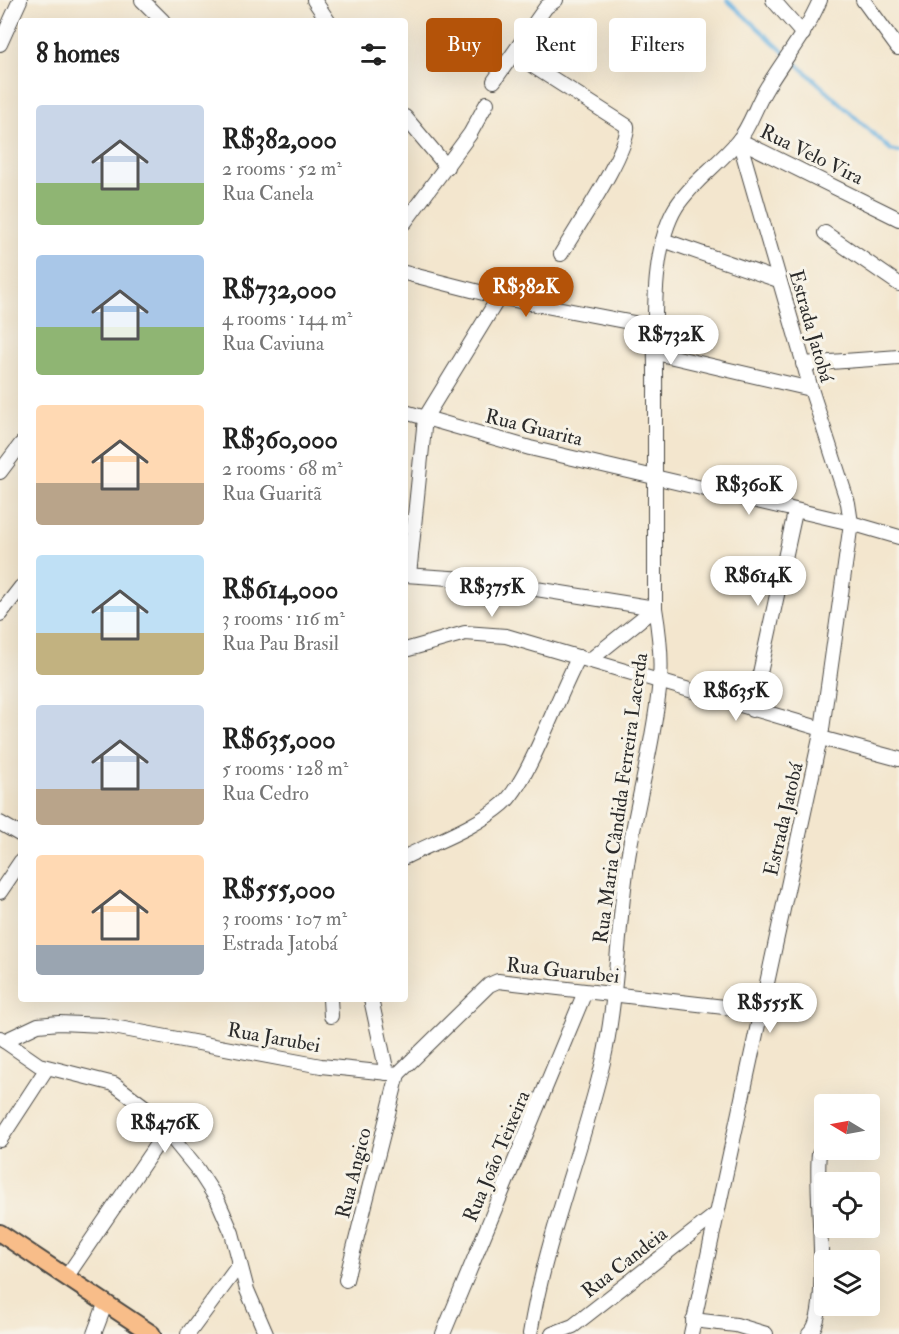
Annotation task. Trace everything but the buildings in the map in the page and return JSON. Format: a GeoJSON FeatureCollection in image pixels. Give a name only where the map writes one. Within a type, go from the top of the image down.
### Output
{"type":"FeatureCollection","features":[{"type":"Feature","properties":{"kind":"main road"},"geometry":{"type":"LineString","coordinates":[[0,1233],[152,1334]]}},
{"type":"Feature","properties":{"kind":"street"},"geometry":{"type":"LineString","coordinates":[[0,44],[16,26],[20,0]]}},
{"type":"Feature","properties":{"kind":"street"},"geometry":{"type":"LineString","coordinates":[[141,0],[160,18]]}},
{"type":"Feature","properties":{"kind":"street"},"geometry":{"type":"LineString","coordinates":[[314,0],[326,18]]}},
{"type":"Feature","properties":{"kind":"street"},"geometry":{"type":"LineString","coordinates":[[494,81],[546,7],[556,0]]}},
{"type":"Feature","properties":{"kind":"street"},"geometry":{"type":"LineString","coordinates":[[773,0],[803,34]]}},
{"type":"Feature","properties":{"kind":"street","name":"Rua Maria Cândida Ferreira Lacerda"},"geometry":{"type":"LineString","coordinates":[[530,1334],[543,1267],[583,1138],[603,1061],[615,996],[629,852],[660,681],[660,642],[656,608],[655,327],[658,272],[663,240],[676,208],[704,174],[739,140],[766,89],[803,34],[820,0]]}},
{"type":"Feature","properties":{"kind":"street"},"geometry":{"type":"LineString","coordinates":[[863,0],[898,48]]}},
{"type":"Feature","properties":{"kind":"street"},"geometry":{"type":"LineString","coordinates":[[542,72],[627,126],[628,135],[620,154],[561,254]]}},
{"type":"Feature","properties":{"kind":"street"},"geometry":{"type":"LineString","coordinates":[[408,218],[447,167],[487,103]]}},
{"type":"Feature","properties":{"kind":"street"},"geometry":{"type":"LineString","coordinates":[[408,121],[447,167]]}},
{"type":"Feature","properties":{"kind":"street","name":"Rua Velo Vira"},"geometry":{"type":"LineString","coordinates":[[739,140],[899,219]]}},
{"type":"Feature","properties":{"kind":"street","name":"Estrada Jatobá"},"geometry":{"type":"LineString","coordinates":[[692,1327],[821,734],[851,523],[848,502],[810,389],[739,140]]}},
{"type":"Feature","properties":{"kind":"street"},"geometry":{"type":"LineString","coordinates":[[825,233],[899,284]]}},
{"type":"Feature","properties":{"kind":"street"},"geometry":{"type":"LineString","coordinates":[[663,240],[778,280]]}},
{"type":"Feature","properties":{"kind":"street"},"geometry":{"type":"LineString","coordinates":[[408,274],[499,297],[655,327]]}},
{"type":"Feature","properties":{"kind":"street"},"geometry":{"type":"LineString","coordinates":[[408,566],[425,418],[499,297]]}},
{"type":"Feature","properties":{"kind":"street"},"geometry":{"type":"LineString","coordinates":[[656,353],[810,389]]}},
{"type":"Feature","properties":{"kind":"street"},"geometry":{"type":"LineString","coordinates":[[803,364],[899,357]]}},
{"type":"Feature","properties":{"kind":"street","name":"Rua Guarita"},"geometry":{"type":"LineString","coordinates":[[408,413],[530,448],[795,512],[851,523]]}},
{"type":"Feature","properties":{"kind":"street"},"geometry":{"type":"LineString","coordinates":[[0,472],[18,448]]}},
{"type":"Feature","properties":{"kind":"street"},"geometry":{"type":"LineString","coordinates":[[752,710],[795,512]]}},
{"type":"Feature","properties":{"kind":"street"},"geometry":{"type":"LineString","coordinates":[[851,523],[899,537]]}},
{"type":"Feature","properties":{"kind":"street"},"geometry":{"type":"LineString","coordinates":[[408,575],[480,580],[656,608]]}},
{"type":"Feature","properties":{"kind":"street"},"geometry":{"type":"LineString","coordinates":[[0,614],[18,591]]}},
{"type":"Feature","properties":{"kind":"street"},"geometry":{"type":"LineString","coordinates":[[408,856],[477,822],[504,803],[518,784],[585,659],[656,608]]}},
{"type":"Feature","properties":{"kind":"street"},"geometry":{"type":"LineString","coordinates":[[408,649],[465,633],[489,633],[660,681],[899,759]]}},
{"type":"Feature","properties":{"kind":"street"},"geometry":{"type":"LineString","coordinates":[[0,823],[18,833]]}},
{"type":"Feature","properties":{"kind":"street"},"geometry":{"type":"LineString","coordinates":[[0,892],[18,865]]}},
{"type":"Feature","properties":{"kind":"street","name":"Rua Guarubei"},"geometry":{"type":"LineString","coordinates":[[392,1073],[489,985],[509,981],[585,993],[759,1011]]}},
{"type":"Feature","properties":{"kind":"street","name":"Rua João Teixeira"},"geometry":{"type":"LineString","coordinates":[[443,1334],[585,993]]}},
{"type":"Feature","properties":{"kind":"street"},"geometry":{"type":"LineString","coordinates":[[330,1002],[331,1016]]}},
{"type":"Feature","properties":{"kind":"street"},"geometry":{"type":"LineString","coordinates":[[372,1002],[392,1073]]}},
{"type":"Feature","properties":{"kind":"street","name":"Rua Jarubei"},"geometry":{"type":"LineString","coordinates":[[2,1040],[38,1025],[59,1023],[103,1025],[321,1066],[392,1073]]}},
{"type":"Feature","properties":{"kind":"street"},"geometry":{"type":"LineString","coordinates":[[2,1040],[22,1055],[47,1068],[114,1084],[149,1110],[198,1170],[218,1201],[232,1233],[239,1265],[266,1334]]}},
{"type":"Feature","properties":{"kind":"street"},"geometry":{"type":"LineString","coordinates":[[0,1140],[47,1068]]}},
{"type":"Feature","properties":{"kind":"street","name":"Rua Angico"},"geometry":{"type":"LineString","coordinates":[[346,1280],[392,1073]]}},
{"type":"Feature","properties":{"kind":"street"},"geometry":{"type":"LineString","coordinates":[[67,1276],[166,1131]]}},
{"type":"Feature","properties":{"kind":"street"},"geometry":{"type":"LineString","coordinates":[[809,1334],[815,1329],[822,1299],[816,1192],[819,1160]]}},
{"type":"Feature","properties":{"kind":"street","name":"Rua Candeia"},"geometry":{"type":"LineString","coordinates":[[552,1334],[573,1326],[715,1215]]}},
{"type":"Feature","properties":{"kind":"street"},"geometry":{"type":"LineString","coordinates":[[188,1334],[239,1265]]}},
{"type":"Feature","properties":{"kind":"street"},"geometry":{"type":"LineString","coordinates":[[94,1334],[106,1302]]}},
{"type":"Feature","properties":{"kind":"street"},"geometry":{"type":"LineString","coordinates":[[692,1327],[736,1325],[766,1334]]}},
{"type":"Feature","properties":{"kind":"waterway"},"geometry":{"type":"LineString","coordinates":[[727,0],[891,150],[899,152]]}}]}
